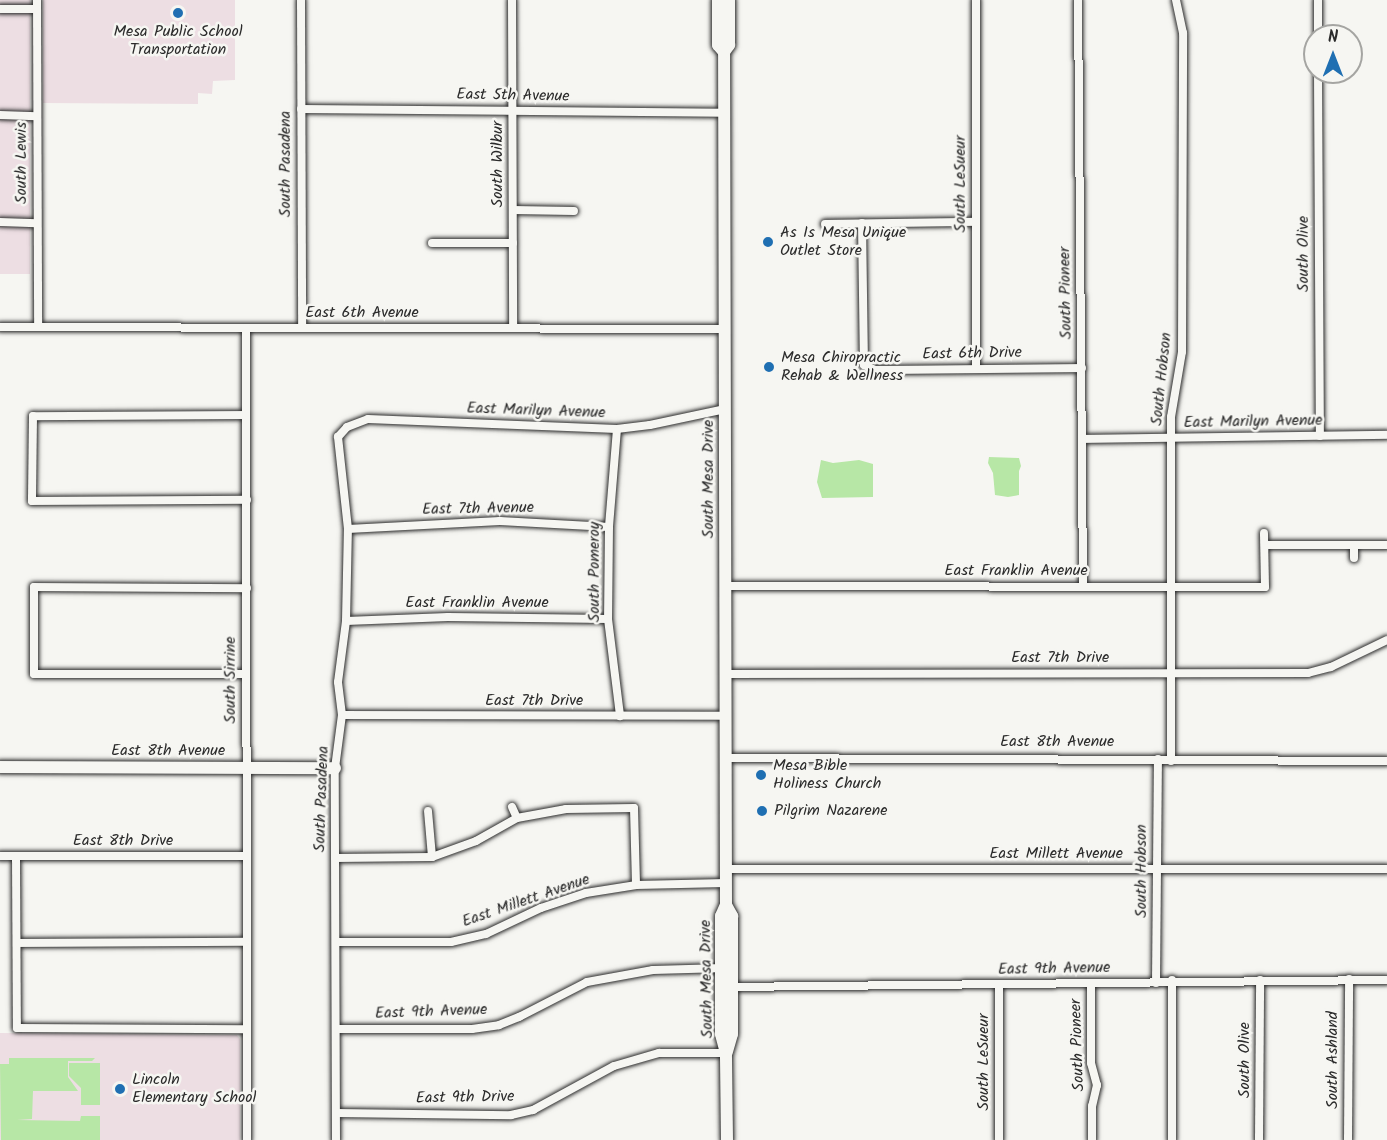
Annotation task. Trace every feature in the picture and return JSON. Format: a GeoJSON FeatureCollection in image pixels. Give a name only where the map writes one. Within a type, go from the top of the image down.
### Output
{"type":"FeatureCollection","features":[{"type":"Feature","properties":{"kind":"main road","name":"South Mesa Drive"},"geometry":{"type":"LineString","coordinates":[[718,0],[718,45],[724,52]]}},
{"type":"Feature","properties":{"kind":"main road","name":"South Mesa Drive"},"geometry":{"type":"LineString","coordinates":[[726,1140],[726,1053],[732,1034],[726,968],[732,916],[726,905],[725,869],[724,52],[729,45],[729,0]]}},
{"type":"Feature","properties":{"kind":"main road","name":"East 8th Avenue"},"geometry":{"type":"LineString","coordinates":[[0,767],[335,768]]}},
{"type":"Feature","properties":{"kind":"street","name":"South Pasadena"},"geometry":{"type":"LineString","coordinates":[[301,0],[302,328]]}},
{"type":"Feature","properties":{"kind":"street","name":"South Wilbur"},"geometry":{"type":"LineString","coordinates":[[512,0],[513,328]]}},
{"type":"Feature","properties":{"kind":"street","name":"South LeSueur"},"geometry":{"type":"LineString","coordinates":[[976,0],[976,369]]}},
{"type":"Feature","properties":{"kind":"street","name":"South Pioneer"},"geometry":{"type":"LineString","coordinates":[[1078,0],[1083,586]]}},
{"type":"Feature","properties":{"kind":"street","name":"South Hobson"},"geometry":{"type":"LineString","coordinates":[[1171,761],[1171,438],[1173,405],[1182,354],[1183,33],[1176,0]]}},
{"type":"Feature","properties":{"kind":"street"},"geometry":{"type":"LineString","coordinates":[[1318,0],[1318,24]]}},
{"type":"Feature","properties":{"kind":"street"},"geometry":{"type":"LineString","coordinates":[[0,9],[38,4]]}},
{"type":"Feature","properties":{"kind":"street","name":"South Lewis"},"geometry":{"type":"LineString","coordinates":[[38,4],[38,327]]}},
{"type":"Feature","properties":{"kind":"street","name":"South Olive"},"geometry":{"type":"LineString","coordinates":[[1318,84],[1320,436]]}},
{"type":"Feature","properties":{"kind":"street","name":"East 5th Avenue"},"geometry":{"type":"LineString","coordinates":[[301,109],[724,113]]}},
{"type":"Feature","properties":{"kind":"street"},"geometry":{"type":"LineString","coordinates":[[0,116],[37,116]]}},
{"type":"Feature","properties":{"kind":"street"},"geometry":{"type":"LineString","coordinates":[[513,210],[574,211]]}},
{"type":"Feature","properties":{"kind":"street"},"geometry":{"type":"LineString","coordinates":[[0,222],[37,223]]}},
{"type":"Feature","properties":{"kind":"street"},"geometry":{"type":"LineString","coordinates":[[825,224],[976,222]]}},
{"type":"Feature","properties":{"kind":"street","name":"East 6th Drive"},"geometry":{"type":"LineString","coordinates":[[862,223],[864,365],[875,370],[1082,368]]}},
{"type":"Feature","properties":{"kind":"street"},"geometry":{"type":"LineString","coordinates":[[432,243],[513,243]]}},
{"type":"Feature","properties":{"kind":"street","name":"East 6th Avenue"},"geometry":{"type":"LineString","coordinates":[[0,327],[725,329]]}},
{"type":"Feature","properties":{"kind":"street","name":"South Sirrine"},"geometry":{"type":"LineString","coordinates":[[246,327],[247,1140]]}},
{"type":"Feature","properties":{"kind":"street","name":"East Marilyn Avenue"},"geometry":{"type":"LineString","coordinates":[[347,427],[368,419],[616,429],[650,425],[725,410]]}},
{"type":"Feature","properties":{"kind":"street"},"geometry":{"type":"LineString","coordinates":[[245,415],[33,416],[32,501],[247,500]]}},
{"type":"Feature","properties":{"kind":"street","name":"South Pasadena"},"geometry":{"type":"LineString","coordinates":[[336,1140],[335,768],[342,715],[338,682],[346,621],[348,529],[338,437],[347,427]]}},
{"type":"Feature","properties":{"kind":"street","name":"South Pomeroy"},"geometry":{"type":"LineString","coordinates":[[616,429],[609,527],[608,619],[620,716]]}},
{"type":"Feature","properties":{"kind":"street","name":"East Marilyn Avenue"},"geometry":{"type":"LineString","coordinates":[[1082,438],[1387,435]]}},
{"type":"Feature","properties":{"kind":"street","name":"East 7th Avenue"},"geometry":{"type":"LineString","coordinates":[[348,529],[500,521],[609,527]]}},
{"type":"Feature","properties":{"kind":"street","name":"East Franklin Avenue"},"geometry":{"type":"LineString","coordinates":[[725,586],[1265,588],[1264,533]]}},
{"type":"Feature","properties":{"kind":"street"},"geometry":{"type":"LineString","coordinates":[[1264,545],[1387,545]]}},
{"type":"Feature","properties":{"kind":"street"},"geometry":{"type":"LineString","coordinates":[[1354,545],[1354,558]]}},
{"type":"Feature","properties":{"kind":"street"},"geometry":{"type":"LineString","coordinates":[[246,674],[34,674],[34,588],[247,588]]}},
{"type":"Feature","properties":{"kind":"street","name":"East Franklin Avenue"},"geometry":{"type":"LineString","coordinates":[[346,621],[448,617],[608,619]]}},
{"type":"Feature","properties":{"kind":"street","name":"East 7th Drive"},"geometry":{"type":"LineString","coordinates":[[726,674],[1319,672],[1387,639]]}},
{"type":"Feature","properties":{"kind":"street","name":"East 7th Drive"},"geometry":{"type":"LineString","coordinates":[[342,715],[726,716]]}},
{"type":"Feature","properties":{"kind":"street","name":"East 8th Avenue"},"geometry":{"type":"LineString","coordinates":[[726,758],[1387,761]]}},
{"type":"Feature","properties":{"kind":"street","name":"South Hobson"},"geometry":{"type":"LineString","coordinates":[[1156,983],[1158,759]]}},
{"type":"Feature","properties":{"kind":"street"},"geometry":{"type":"LineString","coordinates":[[512,807],[517,818]]}},
{"type":"Feature","properties":{"kind":"street"},"geometry":{"type":"LineString","coordinates":[[335,858],[432,857],[476,841],[517,818],[566,809],[634,808],[636,885]]}},
{"type":"Feature","properties":{"kind":"street"},"geometry":{"type":"LineString","coordinates":[[428,811],[432,857]]}},
{"type":"Feature","properties":{"kind":"street","name":"East 8th Drive"},"geometry":{"type":"LineString","coordinates":[[0,856],[246,856]]}},
{"type":"Feature","properties":{"kind":"street"},"geometry":{"type":"LineString","coordinates":[[16,856],[17,1028],[246,1029]]}},
{"type":"Feature","properties":{"kind":"street","name":"East Millett Avenue"},"geometry":{"type":"LineString","coordinates":[[725,869],[1387,869]]}},
{"type":"Feature","properties":{"kind":"street","name":"East Millett Avenue"},"geometry":{"type":"LineString","coordinates":[[336,942],[452,942],[486,934],[541,908],[586,893],[636,885],[726,883]]}},
{"type":"Feature","properties":{"kind":"street"},"geometry":{"type":"LineString","coordinates":[[17,943],[245,942]]}},
{"type":"Feature","properties":{"kind":"street","name":"East 9th Avenue"},"geometry":{"type":"LineString","coordinates":[[337,1029],[472,1029],[519,1017],[587,982],[653,970],[726,968]]}},
{"type":"Feature","properties":{"kind":"street","name":"South Ashland"},"geometry":{"type":"LineString","coordinates":[[1348,1140],[1349,979]]}},
{"type":"Feature","properties":{"kind":"street"},"geometry":{"type":"LineString","coordinates":[[1172,980],[1172,1140]]}},
{"type":"Feature","properties":{"kind":"street","name":"East 9th Avenue"},"geometry":{"type":"LineString","coordinates":[[727,987],[1156,983],[1172,980],[1387,980]]}},
{"type":"Feature","properties":{"kind":"street","name":"South Olive"},"geometry":{"type":"LineString","coordinates":[[1259,1140],[1260,980]]}},
{"type":"Feature","properties":{"kind":"street","name":"South Pioneer"},"geometry":{"type":"LineString","coordinates":[[1091,984],[1091,1063],[1097,1085],[1092,1106],[1092,1140]]}},
{"type":"Feature","properties":{"kind":"street","name":"South LeSueur"},"geometry":{"type":"LineString","coordinates":[[999,985],[999,1140]]}},
{"type":"Feature","properties":{"kind":"street","name":"East 9th Drive"},"geometry":{"type":"LineString","coordinates":[[336,1113],[510,1115],[533,1110],[614,1065],[659,1053],[726,1053]]}},
{"type":"Feature","properties":{"kind":"street"},"geometry":{"type":"LineString","coordinates":[[548,1101],[551,1112]]}},
{"type":"Feature","properties":{"kind":"shaded area"},"geometry":{"type":"Polygon","coordinates":[[[0,0],[30,0],[30,274],[0,274],[0,0]]]}},
{"type":"Feature","properties":{"kind":"shaded area"},"geometry":{"type":"Polygon","coordinates":[[[43,0],[235,0],[235,80],[213,81],[212,94],[198,93],[198,104],[43,103],[43,0]]]}},
{"type":"Feature","properties":{"kind":"shaded area","name":"Lincoln Elementary School"},"geometry":{"type":"Polygon","coordinates":[[[0,1033],[237,1035],[240,1039],[240,1140],[0,1140],[0,1033]]]}},
{"type":"Feature","properties":{"kind":"green space"},"geometry":{"type":"Polygon","coordinates":[[[989,457],[1019,458],[1021,466],[1019,495],[1008,497],[995,495],[993,473],[988,463],[989,457]]]}},
{"type":"Feature","properties":{"kind":"green space"},"geometry":{"type":"Polygon","coordinates":[[[821,460],[833,463],[859,460],[873,464],[873,497],[822,498],[817,482],[821,460]]]}},
{"type":"Feature","properties":{"kind":"green space"},"geometry":{"type":"Polygon","coordinates":[[[9,1058],[95,1058],[92,1061],[68,1061],[68,1077],[78,1091],[33,1091],[32,1119],[17,1120],[80,1121],[81,1116],[100,1116],[100,1140],[1,1140],[0,1064],[9,1064],[9,1058]]]}},
{"type":"Feature","properties":{"kind":"green space"},"geometry":{"type":"Polygon","coordinates":[[[69,1063],[100,1063],[100,1105],[81,1105],[81,1088],[69,1076],[69,1063]]]}},
{"type":"Feature","properties":{"kind":"place","name":"Mesa Public School Transportation"},"geometry":{"type":"Point","coordinates":[178,13]}},
{"type":"Feature","properties":{"kind":"place","name":"As Is Mesa Unique Outlet Store"},"geometry":{"type":"Point","coordinates":[768,242]}},
{"type":"Feature","properties":{"kind":"place","name":"Mesa Chiropractic Rehab & Wellness"},"geometry":{"type":"Point","coordinates":[769,367]}},
{"type":"Feature","properties":{"kind":"place","name":"Mesa Bible Holiness Church"},"geometry":{"type":"Point","coordinates":[761,775]}},
{"type":"Feature","properties":{"kind":"place","name":"Pilgrim Nazarene"},"geometry":{"type":"Point","coordinates":[762,811]}},
{"type":"Feature","properties":{"kind":"place","name":"Lincoln Elementary School"},"geometry":{"type":"Point","coordinates":[120,1089]}}]}
